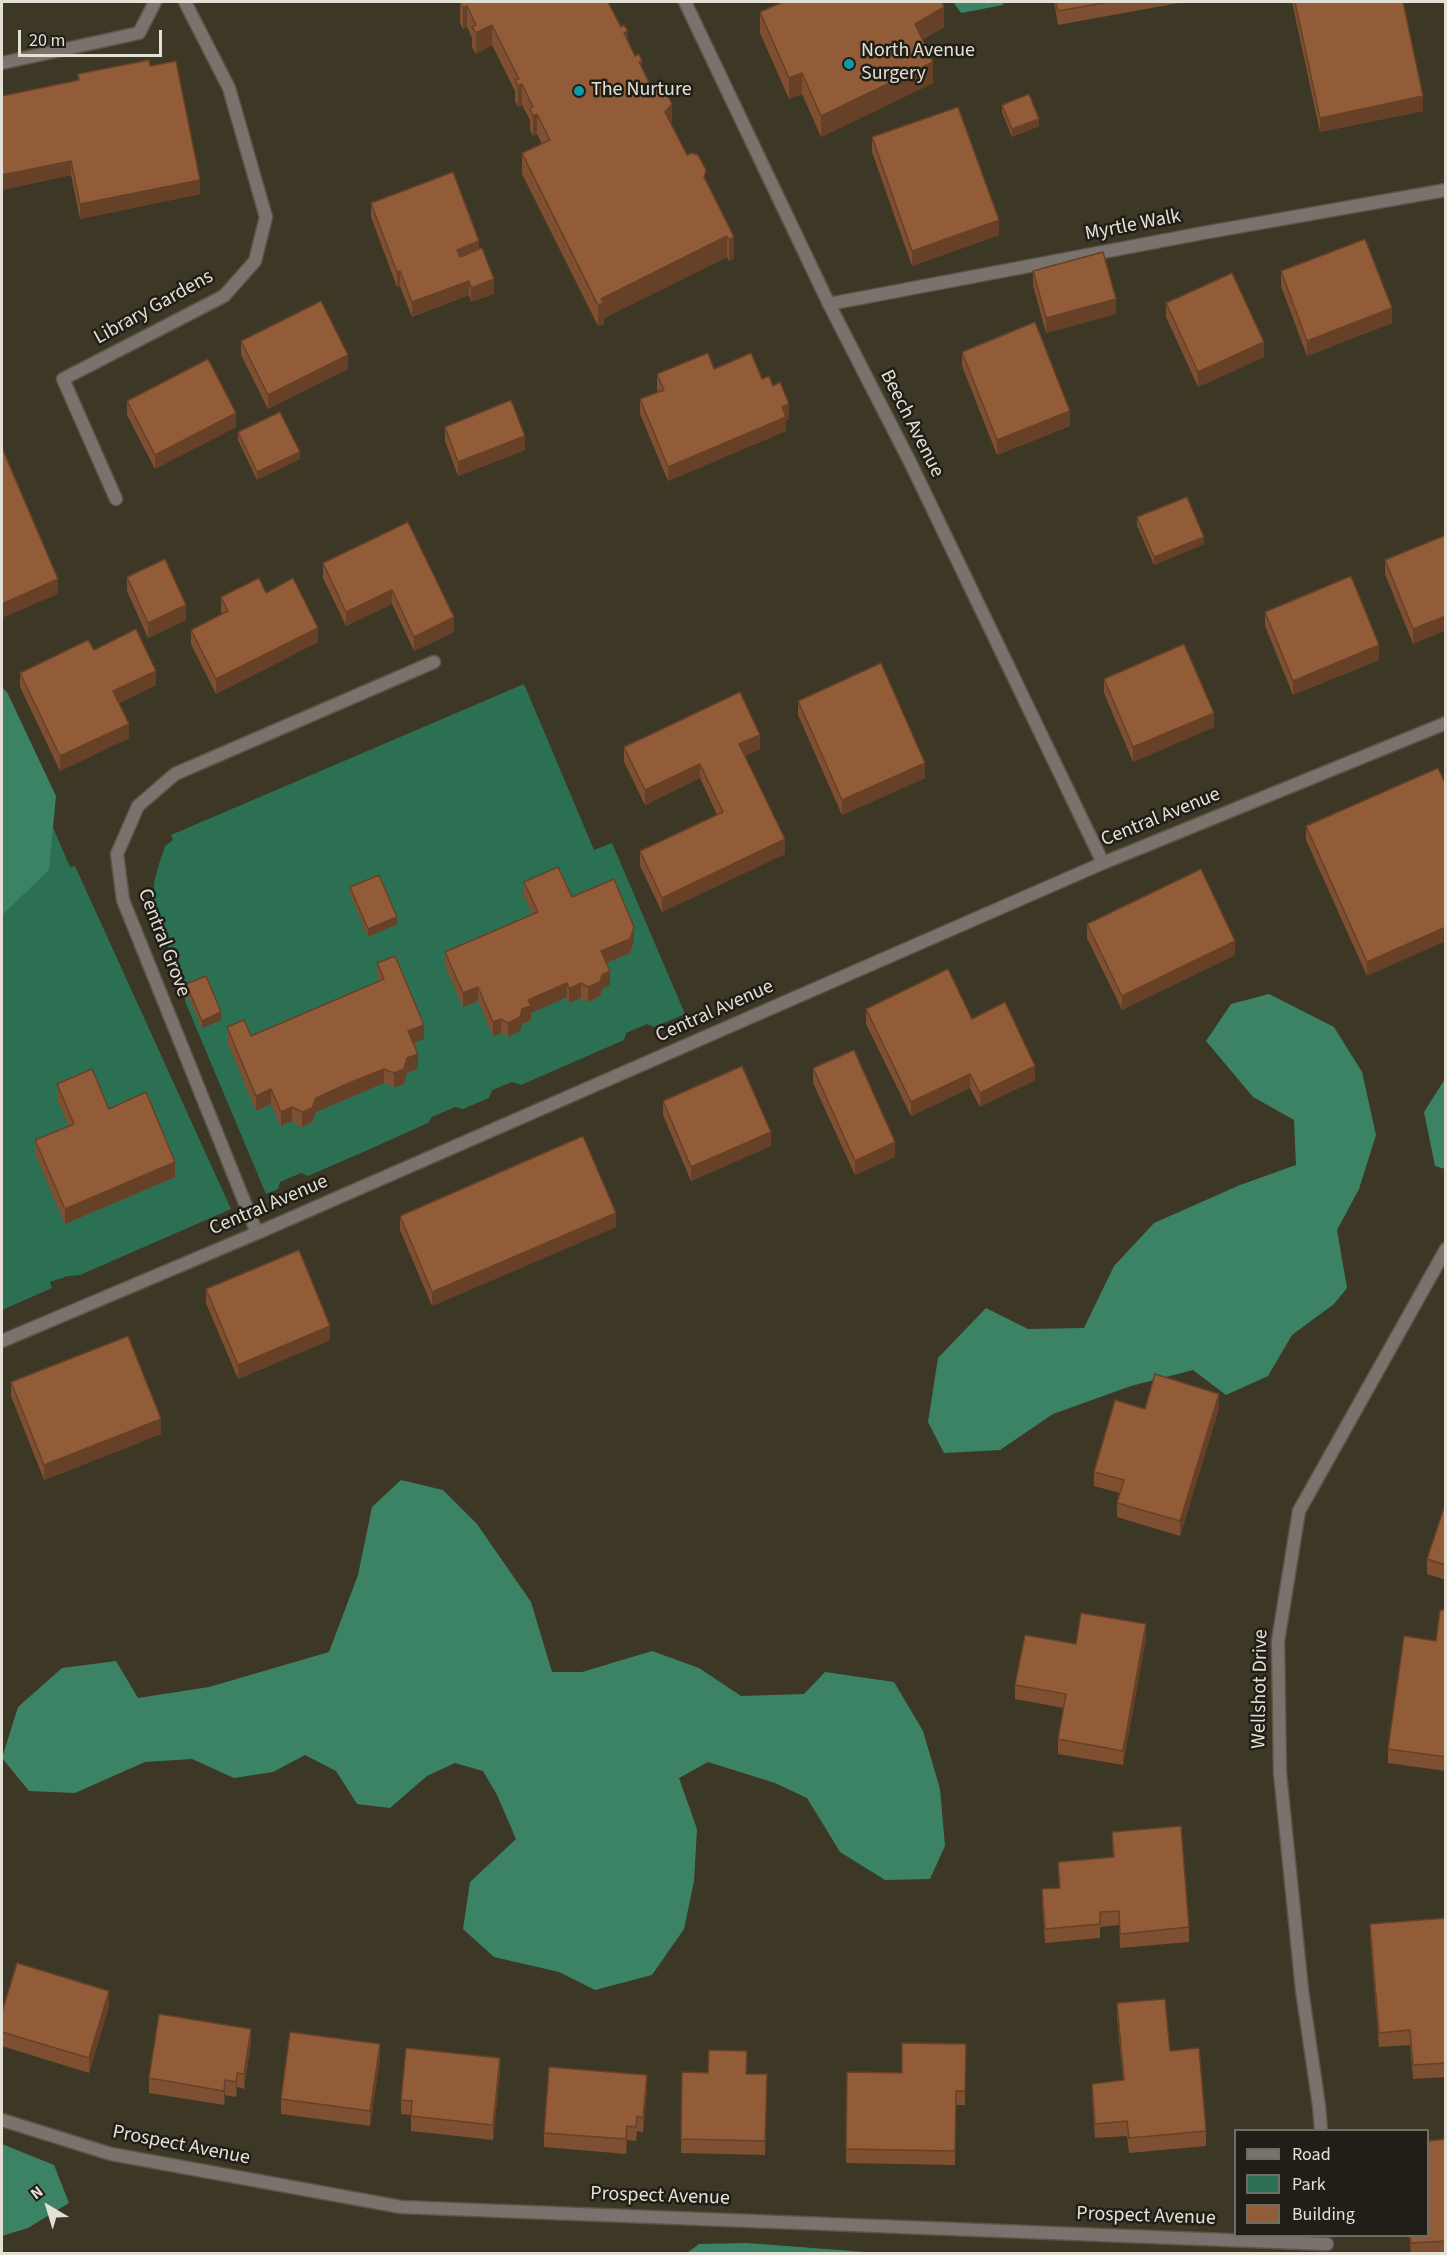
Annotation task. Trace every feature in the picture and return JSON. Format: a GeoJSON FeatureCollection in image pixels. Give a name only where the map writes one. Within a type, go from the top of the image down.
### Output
{"type":"FeatureCollection","features":[{"type":"Feature","properties":{"kind":"street"},"geometry":{"type":"LineString","coordinates":[[2,63],[139,33],[155,2]]}},
{"type":"Feature","properties":{"kind":"street","name":"Library Gardens"},"geometry":{"type":"LineString","coordinates":[[116,500],[63,379],[224,296],[255,261],[266,217],[230,88],[185,2]]}},
{"type":"Feature","properties":{"kind":"street","name":"Beech Avenue"},"geometry":{"type":"LineString","coordinates":[[685,2],[829,304],[909,462],[1103,863]]}},
{"type":"Feature","properties":{"kind":"street","name":"Myrtle Walk"},"geometry":{"type":"LineString","coordinates":[[829,304],[1203,233],[1446,190]]}},
{"type":"Feature","properties":{"kind":"street","name":"Central Grove"},"geometry":{"type":"LineString","coordinates":[[257,1233],[123,900],[117,854],[138,806],[175,774],[434,662]]}},
{"type":"Feature","properties":{"kind":"street","name":"Central Avenue"},"geometry":{"type":"LineString","coordinates":[[2,1341],[257,1233],[1103,863],[1446,723]]}},
{"type":"Feature","properties":{"kind":"street","name":"Wellshot Drive"},"geometry":{"type":"LineString","coordinates":[[1321,2129],[1302,1989],[1280,1773],[1278,1641],[1299,1511],[1446,1249]]}},
{"type":"Feature","properties":{"kind":"street","name":"Prospect Avenue"},"geometry":{"type":"LineString","coordinates":[[2,2120],[111,2154],[401,2206],[1327,2244]]}},
{"type":"Feature","properties":{"kind":"green space"},"geometry":{"type":"Polygon","coordinates":[[[953,2],[1003,2],[1003,5],[961,13],[953,2]]]}},
{"type":"Feature","properties":{"kind":"green space"},"geometry":{"type":"Polygon","coordinates":[[[524,684],[594,850],[612,843],[685,1014],[654,1027],[647,1024],[626,1033],[624,1040],[521,1085],[512,1082],[492,1090],[489,1098],[463,1109],[455,1107],[432,1117],[428,1123],[308,1176],[301,1173],[280,1182],[278,1189],[266,1194],[187,1006],[154,903],[154,883],[165,846],[173,840],[171,835],[524,684]]]}},
{"type":"Feature","properties":{"kind":"green space"},"geometry":{"type":"Polygon","coordinates":[[[2,687],[7,692],[56,796],[49,870],[2,915],[2,687]]]}},
{"type":"Feature","properties":{"kind":"green space"},"geometry":{"type":"Polygon","coordinates":[[[2,709],[70,867],[75,866],[231,1209],[80,1275],[50,1282],[52,1288],[2,1310],[2,709]]]}},
{"type":"Feature","properties":{"kind":"green space"},"geometry":{"type":"Polygon","coordinates":[[[1269,994],[1334,1027],[1362,1072],[1376,1135],[1359,1189],[1337,1230],[1347,1288],[1334,1304],[1292,1335],[1268,1376],[1226,1395],[1193,1370],[1131,1386],[1053,1414],[1000,1450],[944,1453],[928,1422],[938,1358],[986,1308],[1028,1329],[1084,1328],[1114,1266],[1154,1223],[1240,1185],[1296,1165],[1294,1120],[1253,1097],[1206,1041],[1231,1004],[1269,994]]]}},
{"type":"Feature","properties":{"kind":"green space"},"geometry":{"type":"Polygon","coordinates":[[[1445,1079],[1445,1169],[1435,1166],[1424,1112],[1445,1079]]]}},
{"type":"Feature","properties":{"kind":"green space"},"geometry":{"type":"Polygon","coordinates":[[[401,1480],[443,1490],[477,1524],[531,1602],[552,1672],[582,1672],[652,1651],[699,1668],[741,1696],[804,1694],[825,1672],[894,1682],[923,1731],[940,1789],[945,1846],[930,1879],[885,1880],[840,1852],[807,1798],[775,1783],[708,1762],[679,1778],[697,1829],[694,1881],[684,1929],[652,1975],[595,1990],[559,1972],[494,1957],[463,1929],[470,1882],[516,1839],[497,1795],[483,1771],[455,1763],[427,1776],[390,1808],[357,1804],[336,1771],[305,1755],[273,1772],[234,1778],[192,1759],[145,1762],[75,1793],[29,1791],[2,1758],[18,1707],[62,1668],[116,1661],[138,1698],[209,1687],[329,1652],[358,1575],[372,1507],[401,1480]]]}},
{"type":"Feature","properties":{"kind":"green space"},"geometry":{"type":"Polygon","coordinates":[[[2,2144],[54,2165],[69,2203],[28,2228],[2,2236],[2,2144]]]}},
{"type":"Feature","properties":{"kind":"green space"},"geometry":{"type":"Polygon","coordinates":[[[747,2243],[879,2253],[687,2253],[699,2244],[747,2243]]]}},
{"type":"Feature","properties":{"kind":"building"},"geometry":{"type":"Polygon","coordinates":[[[460,2],[608,2],[621,27],[624,25],[628,31],[624,33],[635,56],[639,54],[642,61],[639,62],[652,89],[664,88],[672,104],[665,112],[687,155],[692,153],[698,155],[706,170],[704,177],[734,237],[729,240],[727,236],[601,299],[604,303],[598,305],[522,153],[550,140],[537,114],[533,116],[530,109],[533,107],[522,84],[518,86],[515,80],[519,79],[492,25],[476,33],[472,27],[476,25],[467,6],[463,8],[460,2]]]}},
{"type":"Feature","properties":{"kind":"building","name":"North Avenue Surgery"},"geometry":{"type":"Polygon","coordinates":[[[783,2],[942,2],[944,7],[915,24],[933,62],[821,116],[802,73],[789,78],[760,12],[783,2]]]}},
{"type":"Feature","properties":{"kind":"building"},"geometry":{"type":"Polygon","coordinates":[[[1056,2],[1109,2],[1058,11],[1056,2]]]}},
{"type":"Feature","properties":{"kind":"building"},"geometry":{"type":"Polygon","coordinates":[[[1295,2],[1403,2],[1423,96],[1320,118],[1295,2]]]}},
{"type":"Feature","properties":{"kind":"building"},"geometry":{"type":"Polygon","coordinates":[[[149,60],[150,66],[176,61],[200,180],[80,204],[71,161],[2,175],[2,96],[79,80],[78,74],[149,60]]]}},
{"type":"Feature","properties":{"kind":"building"},"geometry":{"type":"Polygon","coordinates":[[[1029,94],[1039,119],[1012,129],[1002,105],[1029,94]]]}},
{"type":"Feature","properties":{"kind":"building"},"geometry":{"type":"Polygon","coordinates":[[[958,107],[999,220],[912,251],[872,137],[958,107]]]}},
{"type":"Feature","properties":{"kind":"building"},"geometry":{"type":"Polygon","coordinates":[[[453,172],[479,241],[457,250],[460,257],[482,248],[494,279],[471,288],[469,281],[412,302],[400,271],[397,272],[371,203],[453,172]]]}},
{"type":"Feature","properties":{"kind":"building"},"geometry":{"type":"Polygon","coordinates":[[[1365,239],[1392,308],[1307,341],[1281,271],[1365,239]]]}},
{"type":"Feature","properties":{"kind":"building"},"geometry":{"type":"Polygon","coordinates":[[[1103,252],[1116,299],[1046,318],[1033,271],[1103,252]]]}},
{"type":"Feature","properties":{"kind":"building"},"geometry":{"type":"Polygon","coordinates":[[[1232,273],[1264,342],[1198,372],[1166,303],[1232,273]]]}},
{"type":"Feature","properties":{"kind":"building"},"geometry":{"type":"Polygon","coordinates":[[[321,301],[348,355],[268,395],[241,341],[321,301]]]}},
{"type":"Feature","properties":{"kind":"building"},"geometry":{"type":"Polygon","coordinates":[[[1035,322],[1070,411],[997,440],[962,352],[1035,322]]]}},
{"type":"Feature","properties":{"kind":"building"},"geometry":{"type":"Polygon","coordinates":[[[708,353],[714,369],[751,353],[762,379],[769,376],[773,386],[780,382],[789,404],[782,407],[786,417],[668,467],[640,399],[664,390],[657,374],[708,353]]]}},
{"type":"Feature","properties":{"kind":"building"},"geometry":{"type":"Polygon","coordinates":[[[208,359],[236,413],[155,455],[127,401],[208,359]]]}},
{"type":"Feature","properties":{"kind":"building"},"geometry":{"type":"Polygon","coordinates":[[[511,400],[525,436],[458,462],[445,427],[511,400]]]}},
{"type":"Feature","properties":{"kind":"building"},"geometry":{"type":"Polygon","coordinates":[[[280,412],[300,452],[257,472],[238,432],[280,412]]]}},
{"type":"Feature","properties":{"kind":"building"},"geometry":{"type":"Polygon","coordinates":[[[2,448],[58,579],[2,604],[2,448]]]}},
{"type":"Feature","properties":{"kind":"building"},"geometry":{"type":"Polygon","coordinates":[[[1187,497],[1204,537],[1154,557],[1137,517],[1187,497]]]}},
{"type":"Feature","properties":{"kind":"building"},"geometry":{"type":"Polygon","coordinates":[[[408,522],[454,617],[414,637],[392,590],[346,612],[323,563],[408,522]]]}},
{"type":"Feature","properties":{"kind":"building"},"geometry":{"type":"Polygon","coordinates":[[[1446,535],[1446,616],[1413,629],[1385,560],[1446,535]]]}},
{"type":"Feature","properties":{"kind":"building"},"geometry":{"type":"Polygon","coordinates":[[[165,559],[186,605],[148,623],[127,577],[165,559]]]}},
{"type":"Feature","properties":{"kind":"building"},"geometry":{"type":"Polygon","coordinates":[[[1351,576],[1379,645],[1293,681],[1265,612],[1351,576]]]}},
{"type":"Feature","properties":{"kind":"building"},"geometry":{"type":"Polygon","coordinates":[[[259,578],[266,593],[293,578],[318,628],[216,679],[191,630],[228,611],[221,597],[259,578]]]}},
{"type":"Feature","properties":{"kind":"building"},"geometry":{"type":"Polygon","coordinates":[[[136,629],[156,671],[113,691],[129,724],[60,756],[20,673],[88,640],[94,650],[136,629]]]}},
{"type":"Feature","properties":{"kind":"building"},"geometry":{"type":"Polygon","coordinates":[[[1184,644],[1214,713],[1133,747],[1104,679],[1184,644]]]}},
{"type":"Feature","properties":{"kind":"building"},"geometry":{"type":"Polygon","coordinates":[[[881,663],[925,763],[842,800],[798,701],[881,663]]]}},
{"type":"Feature","properties":{"kind":"building"},"geometry":{"type":"Polygon","coordinates":[[[740,692],[760,735],[739,744],[785,839],[662,898],[640,851],[723,812],[700,764],[645,790],[624,747],[740,692]]]}},
{"type":"Feature","properties":{"kind":"building"},"geometry":{"type":"Polygon","coordinates":[[[1438,768],[1446,785],[1446,927],[1367,962],[1306,826],[1438,768]]]}},
{"type":"Feature","properties":{"kind":"building"},"geometry":{"type":"Polygon","coordinates":[[[558,867],[572,897],[614,879],[634,927],[630,939],[601,951],[610,971],[602,975],[600,982],[588,987],[581,983],[569,989],[567,983],[528,1000],[531,1006],[522,1009],[520,1017],[508,1023],[501,1019],[493,1022],[478,987],[463,993],[445,952],[538,912],[524,882],[558,867]]]}},
{"type":"Feature","properties":{"kind":"building"},"geometry":{"type":"Polygon","coordinates":[[[1201,869],[1235,941],[1122,996],[1087,924],[1201,869]]]}},
{"type":"Feature","properties":{"kind":"building"},"geometry":{"type":"Polygon","coordinates":[[[379,875],[397,917],[368,929],[350,887],[379,875]]]}},
{"type":"Feature","properties":{"kind":"building"},"geometry":{"type":"Polygon","coordinates":[[[395,956],[424,1025],[408,1031],[418,1054],[407,1058],[404,1069],[394,1073],[384,1069],[349,1083],[316,1098],[312,1108],[302,1112],[292,1107],[281,1112],[271,1089],[256,1096],[227,1027],[244,1020],[251,1036],[384,979],[377,963],[395,956]]]}},
{"type":"Feature","properties":{"kind":"building"},"geometry":{"type":"Polygon","coordinates":[[[948,969],[972,1019],[1005,1002],[1035,1066],[980,1093],[970,1074],[911,1102],[866,1009],[948,969]]]}},
{"type":"Feature","properties":{"kind":"building"},"geometry":{"type":"Polygon","coordinates":[[[206,976],[221,1012],[202,1021],[186,984],[206,976]]]}},
{"type":"Feature","properties":{"kind":"building"},"geometry":{"type":"Polygon","coordinates":[[[854,1050],[895,1142],[855,1161],[813,1068],[854,1050]]]}},
{"type":"Feature","properties":{"kind":"building"},"geometry":{"type":"Polygon","coordinates":[[[742,1066],[771,1132],[691,1167],[663,1101],[742,1066]]]}},
{"type":"Feature","properties":{"kind":"building"},"geometry":{"type":"Polygon","coordinates":[[[92,1069],[109,1109],[146,1092],[175,1162],[65,1209],[35,1140],[74,1124],[57,1084],[92,1069]]]}},
{"type":"Feature","properties":{"kind":"building"},"geometry":{"type":"Polygon","coordinates":[[[583,1136],[616,1213],[432,1292],[400,1216],[583,1136]]]}},
{"type":"Feature","properties":{"kind":"building"},"geometry":{"type":"Polygon","coordinates":[[[299,1250],[330,1326],[238,1365],[206,1289],[299,1250]]]}},
{"type":"Feature","properties":{"kind":"building"},"geometry":{"type":"Polygon","coordinates":[[[128,1336],[161,1419],[44,1465],[11,1382],[128,1336]]]}},
{"type":"Feature","properties":{"kind":"building"},"geometry":{"type":"Polygon","coordinates":[[[1155,1374],[1219,1394],[1180,1521],[1117,1503],[1124,1480],[1094,1472],[1115,1400],[1145,1409],[1155,1374]]]}},
{"type":"Feature","properties":{"kind":"building"},"geometry":{"type":"Polygon","coordinates":[[[1446,1502],[1446,1565],[1427,1559],[1446,1502]]]}},
{"type":"Feature","properties":{"kind":"building"},"geometry":{"type":"Polygon","coordinates":[[[1440,1610],[1446,1610],[1446,1757],[1388,1749],[1404,1636],[1436,1641],[1440,1610]]]}},
{"type":"Feature","properties":{"kind":"building"},"geometry":{"type":"Polygon","coordinates":[[[1081,1613],[1146,1624],[1123,1751],[1058,1739],[1066,1694],[1015,1685],[1025,1635],[1076,1644],[1081,1613]]]}},
{"type":"Feature","properties":{"kind":"building"},"geometry":{"type":"Polygon","coordinates":[[[1181,1826],[1189,1927],[1120,1934],[1119,1911],[1100,1912],[1100,1924],[1045,1929],[1042,1889],[1060,1888],[1058,1862],[1114,1857],[1112,1832],[1181,1826]]]}},
{"type":"Feature","properties":{"kind":"building"},"geometry":{"type":"Polygon","coordinates":[[[1446,1918],[1446,2063],[1413,2065],[1410,2030],[1379,2033],[1370,1924],[1446,1918]]]}},
{"type":"Feature","properties":{"kind":"building"},"geometry":{"type":"Polygon","coordinates":[[[17,1963],[109,1991],[89,2058],[2,2032],[2,2012],[17,1963]]]}},
{"type":"Feature","properties":{"kind":"building"},"geometry":{"type":"Polygon","coordinates":[[[1165,1999],[1170,2051],[1199,2048],[1206,2131],[1129,2138],[1127,2121],[1095,2124],[1092,2084],[1124,2080],[1117,2003],[1165,1999]]]}},
{"type":"Feature","properties":{"kind":"building"},"geometry":{"type":"Polygon","coordinates":[[[159,2014],[251,2029],[244,2074],[237,2073],[236,2082],[225,2080],[224,2091],[149,2078],[159,2014]]]}},
{"type":"Feature","properties":{"kind":"building"},"geometry":{"type":"Polygon","coordinates":[[[290,2032],[380,2044],[370,2111],[281,2099],[290,2032]]]}},
{"type":"Feature","properties":{"kind":"building"},"geometry":{"type":"Polygon","coordinates":[[[902,2043],[966,2044],[965,2091],[956,2091],[955,2151],[846,2149],[847,2072],[902,2073],[902,2043]]]}},
{"type":"Feature","properties":{"kind":"building"},"geometry":{"type":"Polygon","coordinates":[[[406,2048],[500,2058],[493,2125],[411,2116],[412,2101],[401,2100],[406,2048]]]}},
{"type":"Feature","properties":{"kind":"building"},"geometry":{"type":"Polygon","coordinates":[[[709,2050],[747,2051],[746,2074],[767,2074],[765,2141],[681,2139],[682,2072],[708,2073],[709,2050]]]}},
{"type":"Feature","properties":{"kind":"building"},"geometry":{"type":"Polygon","coordinates":[[[549,2067],[647,2075],[643,2118],[637,2116],[636,2127],[627,2126],[626,2139],[544,2133],[549,2067]]]}},
{"type":"Feature","properties":{"kind":"building"},"geometry":{"type":"Polygon","coordinates":[[[1446,2139],[1446,2241],[1411,2243],[1410,2237],[1429,2237],[1429,2141],[1446,2139]]]}},
{"type":"Feature","properties":{"kind":"place","name":"North Avenue Surgery"},"geometry":{"type":"Point","coordinates":[849,64]}},
{"type":"Feature","properties":{"kind":"place","name":"The Nurture"},"geometry":{"type":"Point","coordinates":[579,91]}}]}
